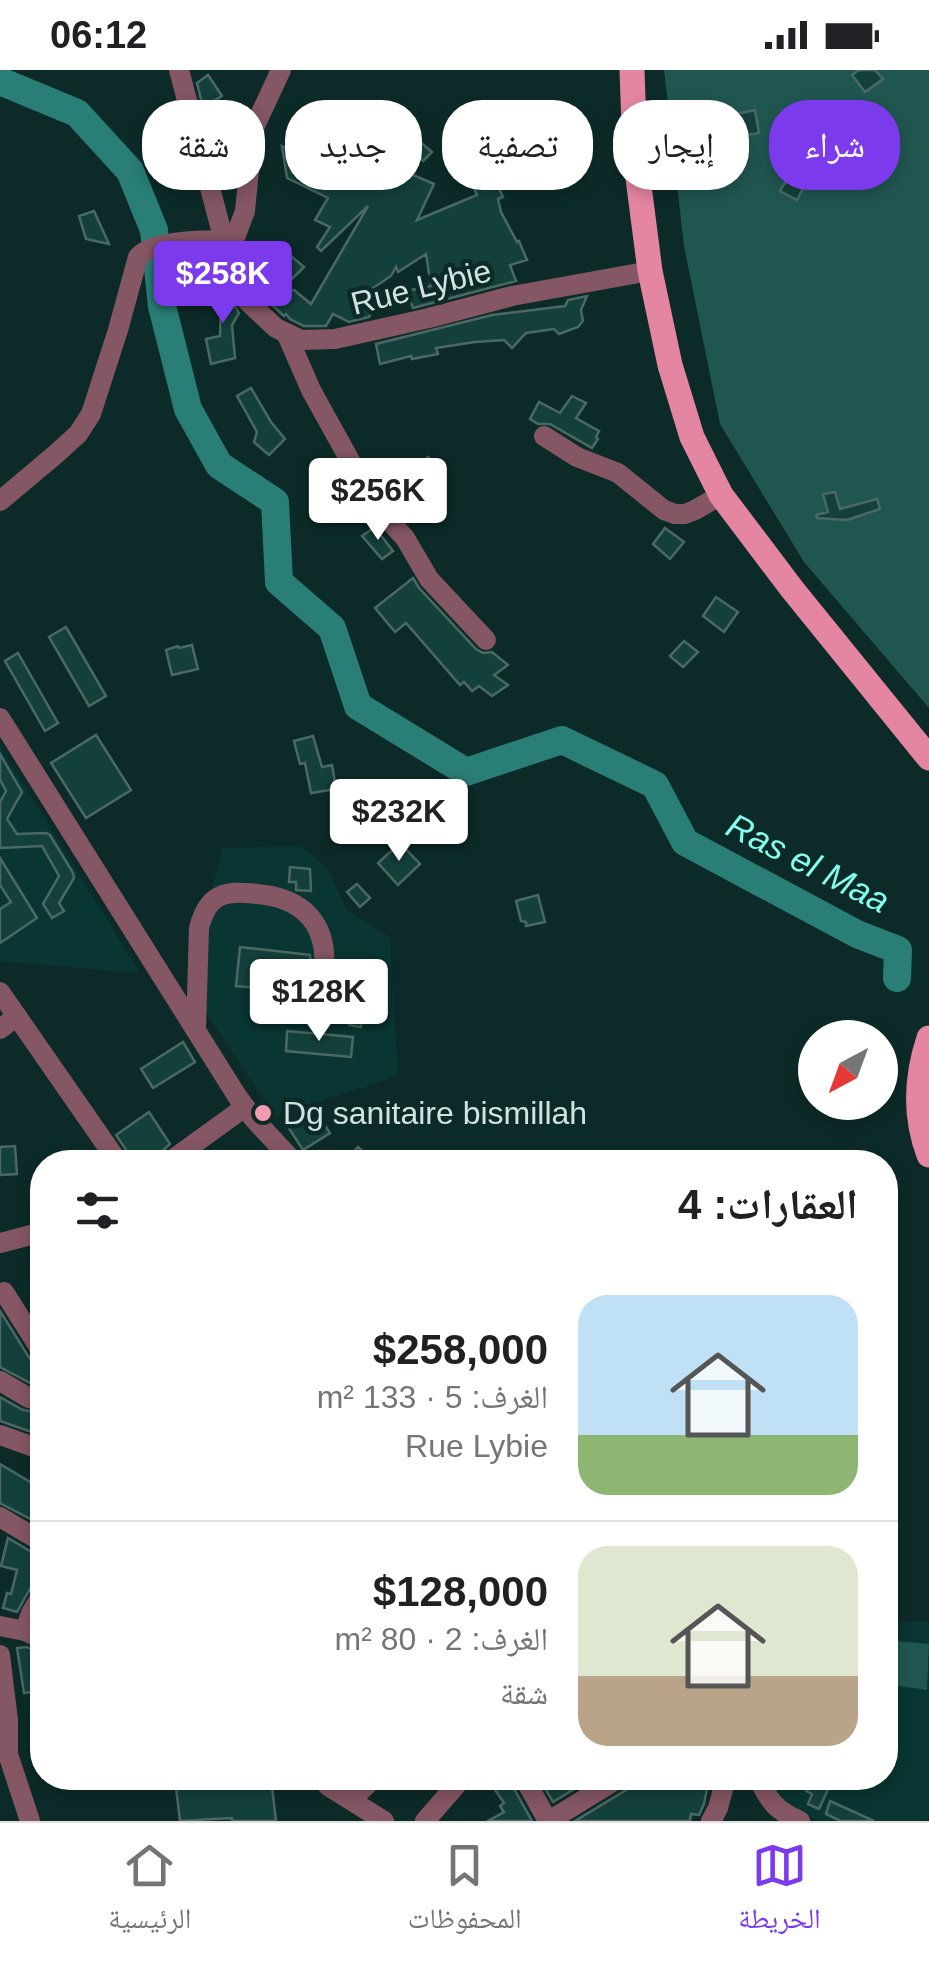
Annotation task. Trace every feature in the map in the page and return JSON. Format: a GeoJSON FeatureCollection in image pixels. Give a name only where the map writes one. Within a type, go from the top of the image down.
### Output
{"type":"FeatureCollection","features":[{"type":"Feature","properties":{"kind":"main road"},"geometry":{"type":"LineString","coordinates":[[632,70],[637,172],[650,271],[680,404],[705,466],[721,495],[792,588],[929,758]]}},
{"type":"Feature","properties":{"kind":"main road"},"geometry":{"type":"LineString","coordinates":[[929,1038],[921,1061],[918,1104],[929,1155]]}},
{"type":"Feature","properties":{"kind":"street"},"geometry":{"type":"LineString","coordinates":[[179,70],[224,242],[247,301],[287,335],[333,433],[374,504],[405,538],[429,580],[486,640]]}},
{"type":"Feature","properties":{"kind":"street"},"geometry":{"type":"LineString","coordinates":[[224,242],[245,211],[253,130],[280,70]]}},
{"type":"Feature","properties":{"kind":"street"},"geometry":{"type":"LineString","coordinates":[[0,500],[85,425],[102,383],[138,257],[147,248],[224,242]]}},
{"type":"Feature","properties":{"kind":"street","name":"Rue Lybie"},"geometry":{"type":"LineString","coordinates":[[287,335],[300,340],[335,339],[512,296],[650,271]]}},
{"type":"Feature","properties":{"kind":"street"},"geometry":{"type":"LineString","coordinates":[[544,436],[577,457],[618,473],[664,510],[675,514],[695,510],[721,495]]}},
{"type":"Feature","properties":{"kind":"street"},"geometry":{"type":"LineString","coordinates":[[0,718],[245,1107],[283,1150]]}},
{"type":"Feature","properties":{"kind":"street"},"geometry":{"type":"LineString","coordinates":[[196,1032],[199,928],[209,906],[223,894],[232,891],[279,896],[296,904],[320,931],[326,953],[324,970]]}},
{"type":"Feature","properties":{"kind":"street"},"geometry":{"type":"LineString","coordinates":[[0,992],[8,1022],[109,1150]]}},
{"type":"Feature","properties":{"kind":"street"},"geometry":{"type":"LineString","coordinates":[[186,1150],[245,1107]]}},
{"type":"Feature","properties":{"kind":"street"},"geometry":{"type":"LineString","coordinates":[[0,1243],[30,1235]]}},
{"type":"Feature","properties":{"kind":"street"},"geometry":{"type":"LineString","coordinates":[[1,1286],[30,1333]]}},
{"type":"Feature","properties":{"kind":"street"},"geometry":{"type":"LineString","coordinates":[[0,1382],[30,1398]]}},
{"type":"Feature","properties":{"kind":"street"},"geometry":{"type":"LineString","coordinates":[[0,1435],[30,1446]]}},
{"type":"Feature","properties":{"kind":"street"},"geometry":{"type":"LineString","coordinates":[[0,1517],[30,1535]]}},
{"type":"Feature","properties":{"kind":"street"},"geometry":{"type":"LineString","coordinates":[[0,1626],[30,1634]]}},
{"type":"Feature","properties":{"kind":"street"},"geometry":{"type":"LineString","coordinates":[[0,1655],[8,1720],[4,1753],[30,1821]]}},
{"type":"Feature","properties":{"kind":"street"},"geometry":{"type":"LineString","coordinates":[[335,1790],[384,1821]]}},
{"type":"Feature","properties":{"kind":"street"},"geometry":{"type":"LineString","coordinates":[[351,1800],[361,1790]]}},
{"type":"Feature","properties":{"kind":"street"},"geometry":{"type":"LineString","coordinates":[[426,1821],[452,1790]]}},
{"type":"Feature","properties":{"kind":"street"},"geometry":{"type":"LineString","coordinates":[[531,1790],[548,1821],[594,1790]]}},
{"type":"Feature","properties":{"kind":"street"},"geometry":{"type":"LineString","coordinates":[[711,1821],[723,1790]]}},
{"type":"Feature","properties":{"kind":"street"},"geometry":{"type":"LineString","coordinates":[[764,1790],[770,1802],[800,1821]]}},
{"type":"Feature","properties":{"kind":"shaded area"},"geometry":{"type":"Polygon","coordinates":[[[0,747],[140,973],[0,961],[0,747]]]}},
{"type":"Feature","properties":{"kind":"shaded area"},"geometry":{"type":"Polygon","coordinates":[[[301,846],[327,868],[347,910],[390,937],[398,1076],[275,1116],[202,1007],[199,937],[223,848],[301,846]]]}},
{"type":"Feature","properties":{"kind":"shaded area"},"geometry":{"type":"Polygon","coordinates":[[[926,1621],[929,1625],[927,1821],[820,1821],[790,1809],[772,1790],[898,1790],[898,1622],[926,1621]]]}},
{"type":"Feature","properties":{"kind":"green space"},"geometry":{"type":"Polygon","coordinates":[[[664,70],[929,70],[929,708],[804,562],[720,424],[684,246],[678,190],[749,190],[749,100],[667,100],[664,70]]]}},
{"type":"Feature","properties":{"kind":"green space"},"geometry":{"type":"Polygon","coordinates":[[[898,1641],[929,1644],[927,1690],[898,1686],[898,1641]]]}},
{"type":"Feature","properties":{"kind":"building"},"geometry":{"type":"Polygon","coordinates":[[[859,70],[875,70],[883,79],[865,92],[852,75],[859,70]]]}},
{"type":"Feature","properties":{"kind":"building"},"geometry":{"type":"Polygon","coordinates":[[[208,75],[222,96],[201,100],[197,83],[208,75]]]}},
{"type":"Feature","properties":{"kind":"building"},"geometry":{"type":"Polygon","coordinates":[[[755,110],[759,133],[749,135],[749,111],[755,110]]]}},
{"type":"Feature","properties":{"kind":"building"},"geometry":{"type":"Polygon","coordinates":[[[422,143],[432,152],[422,160],[422,143]]]}},
{"type":"Feature","properties":{"kind":"building"},"geometry":{"type":"Polygon","coordinates":[[[422,179],[434,184],[417,220],[477,195],[475,190],[500,190],[501,212],[527,260],[510,265],[516,281],[413,308],[406,291],[431,286],[426,254],[398,272],[396,267],[391,276],[352,302],[380,296],[369,317],[349,322],[333,314],[326,326],[304,326],[284,316],[260,294],[263,290],[294,290],[311,304],[368,206],[321,251],[317,247],[330,227],[315,220],[328,198],[312,190],[422,190],[422,179]]]}},
{"type":"Feature","properties":{"kind":"building"},"geometry":{"type":"Polygon","coordinates":[[[781,190],[802,190],[797,200],[781,190]]]}},
{"type":"Feature","properties":{"kind":"building"},"geometry":{"type":"Polygon","coordinates":[[[94,211],[109,244],[86,239],[79,216],[94,211]]]}},
{"type":"Feature","properties":{"kind":"building"},"geometry":{"type":"Polygon","coordinates":[[[291,256],[304,267],[282,289],[255,273],[268,260],[279,270],[291,256]]]}},
{"type":"Feature","properties":{"kind":"building"},"geometry":{"type":"Polygon","coordinates":[[[205,285],[230,289],[239,313],[232,325],[235,358],[211,364],[206,339],[220,336],[221,297],[207,300],[205,285]]]}},
{"type":"Feature","properties":{"kind":"building"},"geometry":{"type":"Polygon","coordinates":[[[587,296],[581,310],[583,321],[559,334],[554,329],[526,333],[512,348],[504,340],[436,348],[438,354],[380,364],[376,344],[492,315],[565,306],[568,300],[587,296]]]}},
{"type":"Feature","properties":{"kind":"building"},"geometry":{"type":"Polygon","coordinates":[[[251,388],[285,439],[269,455],[254,442],[257,432],[237,396],[251,388]]]}},
{"type":"Feature","properties":{"kind":"building"},"geometry":{"type":"Polygon","coordinates":[[[572,396],[586,403],[576,418],[599,431],[592,448],[550,424],[530,419],[539,402],[560,413],[572,396]]]}},
{"type":"Feature","properties":{"kind":"building"},"geometry":{"type":"Polygon","coordinates":[[[428,457],[441,473],[413,496],[418,505],[402,514],[382,491],[405,478],[428,457]]]}},
{"type":"Feature","properties":{"kind":"building"},"geometry":{"type":"Polygon","coordinates":[[[835,492],[840,509],[877,499],[880,509],[847,520],[817,518],[816,515],[828,512],[823,494],[835,492]]]}},
{"type":"Feature","properties":{"kind":"building"},"geometry":{"type":"Polygon","coordinates":[[[665,528],[684,542],[670,559],[653,544],[665,528]]]}},
{"type":"Feature","properties":{"kind":"building"},"geometry":{"type":"Polygon","coordinates":[[[372,529],[393,551],[382,559],[362,536],[372,529]]]}},
{"type":"Feature","properties":{"kind":"building"},"geometry":{"type":"Polygon","coordinates":[[[413,578],[476,649],[492,652],[508,665],[494,675],[508,685],[492,696],[479,686],[472,691],[464,682],[460,685],[406,623],[395,632],[375,608],[413,578]]]}},
{"type":"Feature","properties":{"kind":"building"},"geometry":{"type":"Polygon","coordinates":[[[716,597],[738,612],[724,632],[703,616],[716,597]]]}},
{"type":"Feature","properties":{"kind":"building"},"geometry":{"type":"Polygon","coordinates":[[[66,627],[106,696],[89,706],[49,637],[66,627]]]}},
{"type":"Feature","properties":{"kind":"building"},"geometry":{"type":"Polygon","coordinates":[[[684,641],[698,652],[683,667],[670,656],[684,641]]]}},
{"type":"Feature","properties":{"kind":"building"},"geometry":{"type":"Polygon","coordinates":[[[192,645],[198,669],[172,675],[166,650],[192,645]]]}},
{"type":"Feature","properties":{"kind":"building"},"geometry":{"type":"Polygon","coordinates":[[[18,653],[58,723],[45,731],[5,661],[18,653]]]}},
{"type":"Feature","properties":{"kind":"building"},"geometry":{"type":"Polygon","coordinates":[[[96,735],[131,790],[86,818],[51,763],[96,735]]]}},
{"type":"Feature","properties":{"kind":"building"},"geometry":{"type":"Polygon","coordinates":[[[313,736],[322,767],[332,765],[336,789],[311,793],[305,763],[300,764],[294,741],[313,736]]]}},
{"type":"Feature","properties":{"kind":"building"},"geometry":{"type":"Polygon","coordinates":[[[0,754],[22,792],[7,819],[17,834],[50,835],[73,873],[74,878],[59,903],[64,911],[52,918],[43,904],[59,876],[42,846],[0,848],[0,802],[6,791],[0,780],[0,754]]]}},
{"type":"Feature","properties":{"kind":"building"},"geometry":{"type":"Polygon","coordinates":[[[400,843],[420,864],[398,885],[378,863],[400,843]]]}},
{"type":"Feature","properties":{"kind":"building"},"geometry":{"type":"Polygon","coordinates":[[[0,858],[37,918],[0,943],[0,909],[11,902],[0,885],[0,858]]]}},
{"type":"Feature","properties":{"kind":"building"},"geometry":{"type":"Polygon","coordinates":[[[290,867],[310,869],[311,891],[296,890],[296,882],[289,882],[290,867]]]}},
{"type":"Feature","properties":{"kind":"building"},"geometry":{"type":"Polygon","coordinates":[[[357,884],[370,898],[360,907],[347,892],[357,884]]]}},
{"type":"Feature","properties":{"kind":"building"},"geometry":{"type":"Polygon","coordinates":[[[538,895],[545,922],[526,926],[516,901],[538,895]]]}},
{"type":"Feature","properties":{"kind":"building"},"geometry":{"type":"Polygon","coordinates":[[[240,947],[310,955],[311,993],[236,986],[240,947]]]}},
{"type":"Feature","properties":{"kind":"building"},"geometry":{"type":"Polygon","coordinates":[[[352,998],[364,999],[361,1027],[349,1025],[352,998]]]}},
{"type":"Feature","properties":{"kind":"building"},"geometry":{"type":"Polygon","coordinates":[[[287,1031],[353,1037],[351,1057],[286,1051],[287,1031]]]}},
{"type":"Feature","properties":{"kind":"building"},"geometry":{"type":"Polygon","coordinates":[[[183,1042],[195,1062],[153,1088],[141,1069],[183,1042]]]}},
{"type":"Feature","properties":{"kind":"building"},"geometry":{"type":"Polygon","coordinates":[[[315,1110],[330,1133],[303,1150],[288,1127],[315,1110]]]}},
{"type":"Feature","properties":{"kind":"building"},"geometry":{"type":"Polygon","coordinates":[[[149,1112],[170,1144],[164,1150],[126,1150],[116,1135],[149,1112]]]}},
{"type":"Feature","properties":{"kind":"building"},"geometry":{"type":"Polygon","coordinates":[[[15,1146],[17,1174],[0,1175],[0,1147],[15,1146]]]}},
{"type":"Feature","properties":{"kind":"building"},"geometry":{"type":"Polygon","coordinates":[[[0,1311],[30,1359],[30,1383],[0,1367],[0,1311]]]}},
{"type":"Feature","properties":{"kind":"building"},"geometry":{"type":"Polygon","coordinates":[[[0,1397],[30,1411],[30,1432],[0,1421],[0,1397]]]}},
{"type":"Feature","properties":{"kind":"building"},"geometry":{"type":"Polygon","coordinates":[[[0,1464],[30,1482],[30,1519],[0,1503],[0,1464]]]}},
{"type":"Feature","properties":{"kind":"building"},"geometry":{"type":"Polygon","coordinates":[[[8,1538],[30,1551],[30,1589],[17,1612],[3,1608],[17,1570],[1,1566],[8,1538]]]}},
{"type":"Feature","properties":{"kind":"building"},"geometry":{"type":"Polygon","coordinates":[[[17,1648],[30,1648],[30,1692],[24,1693],[17,1648]]]}},
{"type":"Feature","properties":{"kind":"building"},"geometry":{"type":"Polygon","coordinates":[[[176,1790],[272,1790],[276,1821],[180,1821],[176,1790]]]}},
{"type":"Feature","properties":{"kind":"building"},"geometry":{"type":"Polygon","coordinates":[[[495,1790],[515,1790],[532,1821],[488,1821],[504,1812],[500,1806],[504,1803],[495,1790]]]}},
{"type":"Feature","properties":{"kind":"building"},"geometry":{"type":"Polygon","coordinates":[[[546,1790],[572,1790],[553,1802],[546,1790]]]}},
{"type":"Feature","properties":{"kind":"building"},"geometry":{"type":"Polygon","coordinates":[[[626,1790],[707,1790],[699,1815],[691,1814],[690,1821],[575,1821],[626,1790]]]}},
{"type":"Feature","properties":{"kind":"building"},"geometry":{"type":"Polygon","coordinates":[[[828,1790],[819,1809],[808,1804],[812,1794],[806,1791],[828,1790]]]}},
{"type":"Feature","properties":{"kind":"building"},"geometry":{"type":"Polygon","coordinates":[[[830,1801],[874,1821],[841,1821],[826,1814],[830,1801]]]}},
{"type":"Feature","properties":{"kind":"waterway","name":"Ras el Maa"},"geometry":{"type":"LineString","coordinates":[[0,81],[77,113],[130,171],[154,230],[162,306],[188,409],[219,465],[275,502],[279,582],[332,628],[358,706],[466,772],[562,740],[655,785],[685,842],[857,934],[898,950],[897,978]]}},
{"type":"Feature","properties":{"kind":"place","name":"Dg sanitaire bismillah"},"geometry":{"type":"Point","coordinates":[263,1113]}}]}
